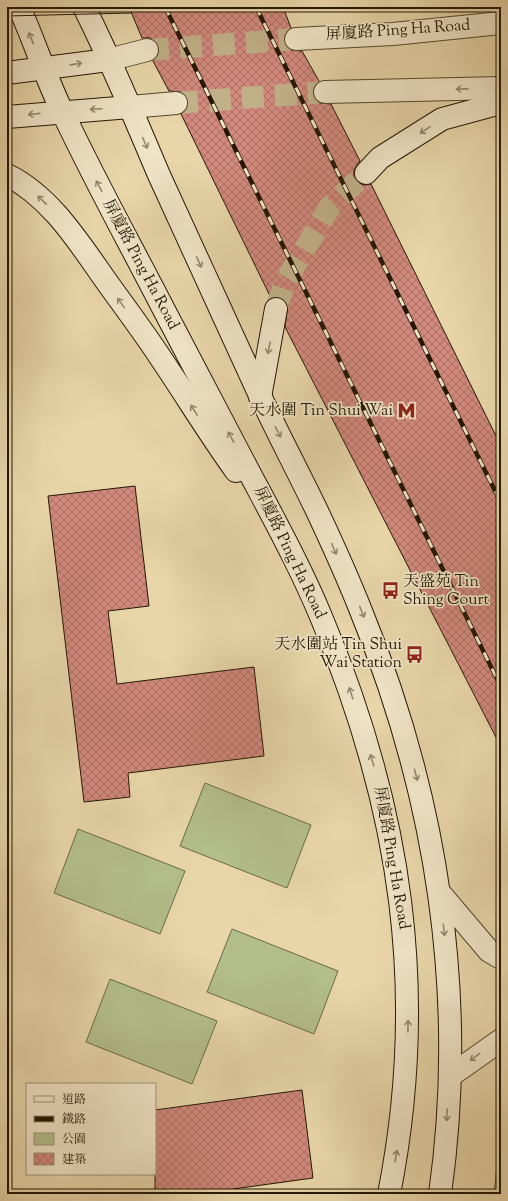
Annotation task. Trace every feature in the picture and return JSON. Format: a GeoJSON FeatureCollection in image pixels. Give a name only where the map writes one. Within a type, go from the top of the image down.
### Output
{"type":"FeatureCollection","features":[{"type":"Feature","properties":{"kind":"main road","name":"屏廈路 Ping Ha Road"},"geometry":{"type":"LineString","coordinates":[[19,7],[62,111],[95,178],[282,534],[321,617],[348,687],[374,768],[395,862],[406,950],[408,1032],[402,1116],[389,1194]]}},
{"type":"Feature","properties":{"kind":"main road"},"geometry":{"type":"LineString","coordinates":[[84,7],[260,397],[318,513],[360,608],[390,686],[406,736],[431,838],[447,958],[451,1025],[450,1076],[440,1194]]}},
{"type":"Feature","properties":{"kind":"main road","name":"屏廈路 Ping Ha Road"},"geometry":{"type":"LineString","coordinates":[[296,39],[393,34],[501,23]]}},
{"type":"Feature","properties":{"kind":"main road"},"geometry":{"type":"LineString","coordinates":[[7,73],[108,60],[147,50]]}},
{"type":"Feature","properties":{"kind":"main road"},"geometry":{"type":"LineString","coordinates":[[325,92],[501,88]]}},
{"type":"Feature","properties":{"kind":"main road"},"geometry":{"type":"LineString","coordinates":[[7,117],[62,111],[176,103]]}},
{"type":"Feature","properties":{"kind":"main road"},"geometry":{"type":"LineString","coordinates":[[366,173],[380,158],[442,119],[501,103]]}},
{"type":"Feature","properties":{"kind":"main road"},"geometry":{"type":"LineString","coordinates":[[7,175],[30,189],[53,211],[89,257],[161,359],[206,429],[282,534]]}},
{"type":"Feature","properties":{"kind":"main road"},"geometry":{"type":"LineString","coordinates":[[260,397],[276,309]]}},
{"type":"Feature","properties":{"kind":"main road"},"geometry":{"type":"LineString","coordinates":[[439,892],[489,951],[501,958]]}},
{"type":"Feature","properties":{"kind":"main road"},"geometry":{"type":"LineString","coordinates":[[450,1076],[501,1040]]}},
{"type":"Feature","properties":{"kind":"green space"},"geometry":{"type":"Polygon","coordinates":[[[205,783],[311,825],[287,888],[180,846],[205,783]]]}},
{"type":"Feature","properties":{"kind":"green space"},"geometry":{"type":"Polygon","coordinates":[[[78,829],[185,871],[160,934],[54,893],[78,829]]]}},
{"type":"Feature","properties":{"kind":"green space"},"geometry":{"type":"Polygon","coordinates":[[[232,929],[338,971],[314,1034],[207,992],[232,929]]]}},
{"type":"Feature","properties":{"kind":"green space"},"geometry":{"type":"Polygon","coordinates":[[[110,979],[217,1021],[192,1084],[86,1042],[110,979]]]}},
{"type":"Feature","properties":{"kind":"green space"},"geometry":{"type":"Polygon","coordinates":[[[501,1124],[501,1194],[494,1194],[501,1124]]]}},
{"type":"Feature","properties":{"kind":"building","name":"天水圍 Tin Shui Wai"},"geometry":{"type":"Polygon","coordinates":[[[129,7],[283,7],[291,28],[285,34],[285,45],[291,50],[302,51],[319,81],[314,86],[314,98],[319,103],[331,104],[360,161],[354,170],[354,177],[357,182],[363,185],[371,184],[501,446],[501,747],[285,327],[288,304],[279,297],[271,298],[181,114],[187,108],[188,102],[186,96],[181,92],[169,91],[153,61],[159,54],[159,47],[151,38],[142,38],[129,7]]]}},
{"type":"Feature","properties":{"kind":"building"},"geometry":{"type":"Polygon","coordinates":[[[135,486],[149,606],[108,611],[117,684],[254,667],[264,756],[128,773],[130,797],[84,802],[48,496],[135,486]]]}},
{"type":"Feature","properties":{"kind":"building"},"geometry":{"type":"Polygon","coordinates":[[[302,1090],[313,1178],[197,1194],[155,1194],[156,1110],[302,1090]]]}},
{"type":"Feature","properties":{"kind":"tunnel"},"geometry":{"type":"LineString","coordinates":[[147,50],[296,39]]}},
{"type":"Feature","properties":{"kind":"tunnel"},"geometry":{"type":"LineString","coordinates":[[176,103],[325,92]]}},
{"type":"Feature","properties":{"kind":"tunnel"},"geometry":{"type":"LineString","coordinates":[[276,309],[285,282],[331,205],[366,173]]}},
{"type":"Feature","properties":{"kind":"tram line"},"geometry":{"type":"LineString","coordinates":[[7,16],[131,13]]}},
{"type":"Feature","properties":{"kind":"railway"},"geometry":{"type":"LineString","coordinates":[[165,7],[501,687]]}},
{"type":"Feature","properties":{"kind":"railway"},"geometry":{"type":"LineString","coordinates":[[256,7],[501,503]]}},
{"type":"Feature","properties":{"kind":"place","name":"天水圍 Tin Shui Wai"},"geometry":{"type":"Point","coordinates":[406,411]}},
{"type":"Feature","properties":{"kind":"place","name":"天盛苑 Tin Shing Court"},"geometry":{"type":"Point","coordinates":[390,591]}},
{"type":"Feature","properties":{"kind":"place","name":"天水圍站 Tin Shui Wai Station"},"geometry":{"type":"Point","coordinates":[415,654]}}]}
